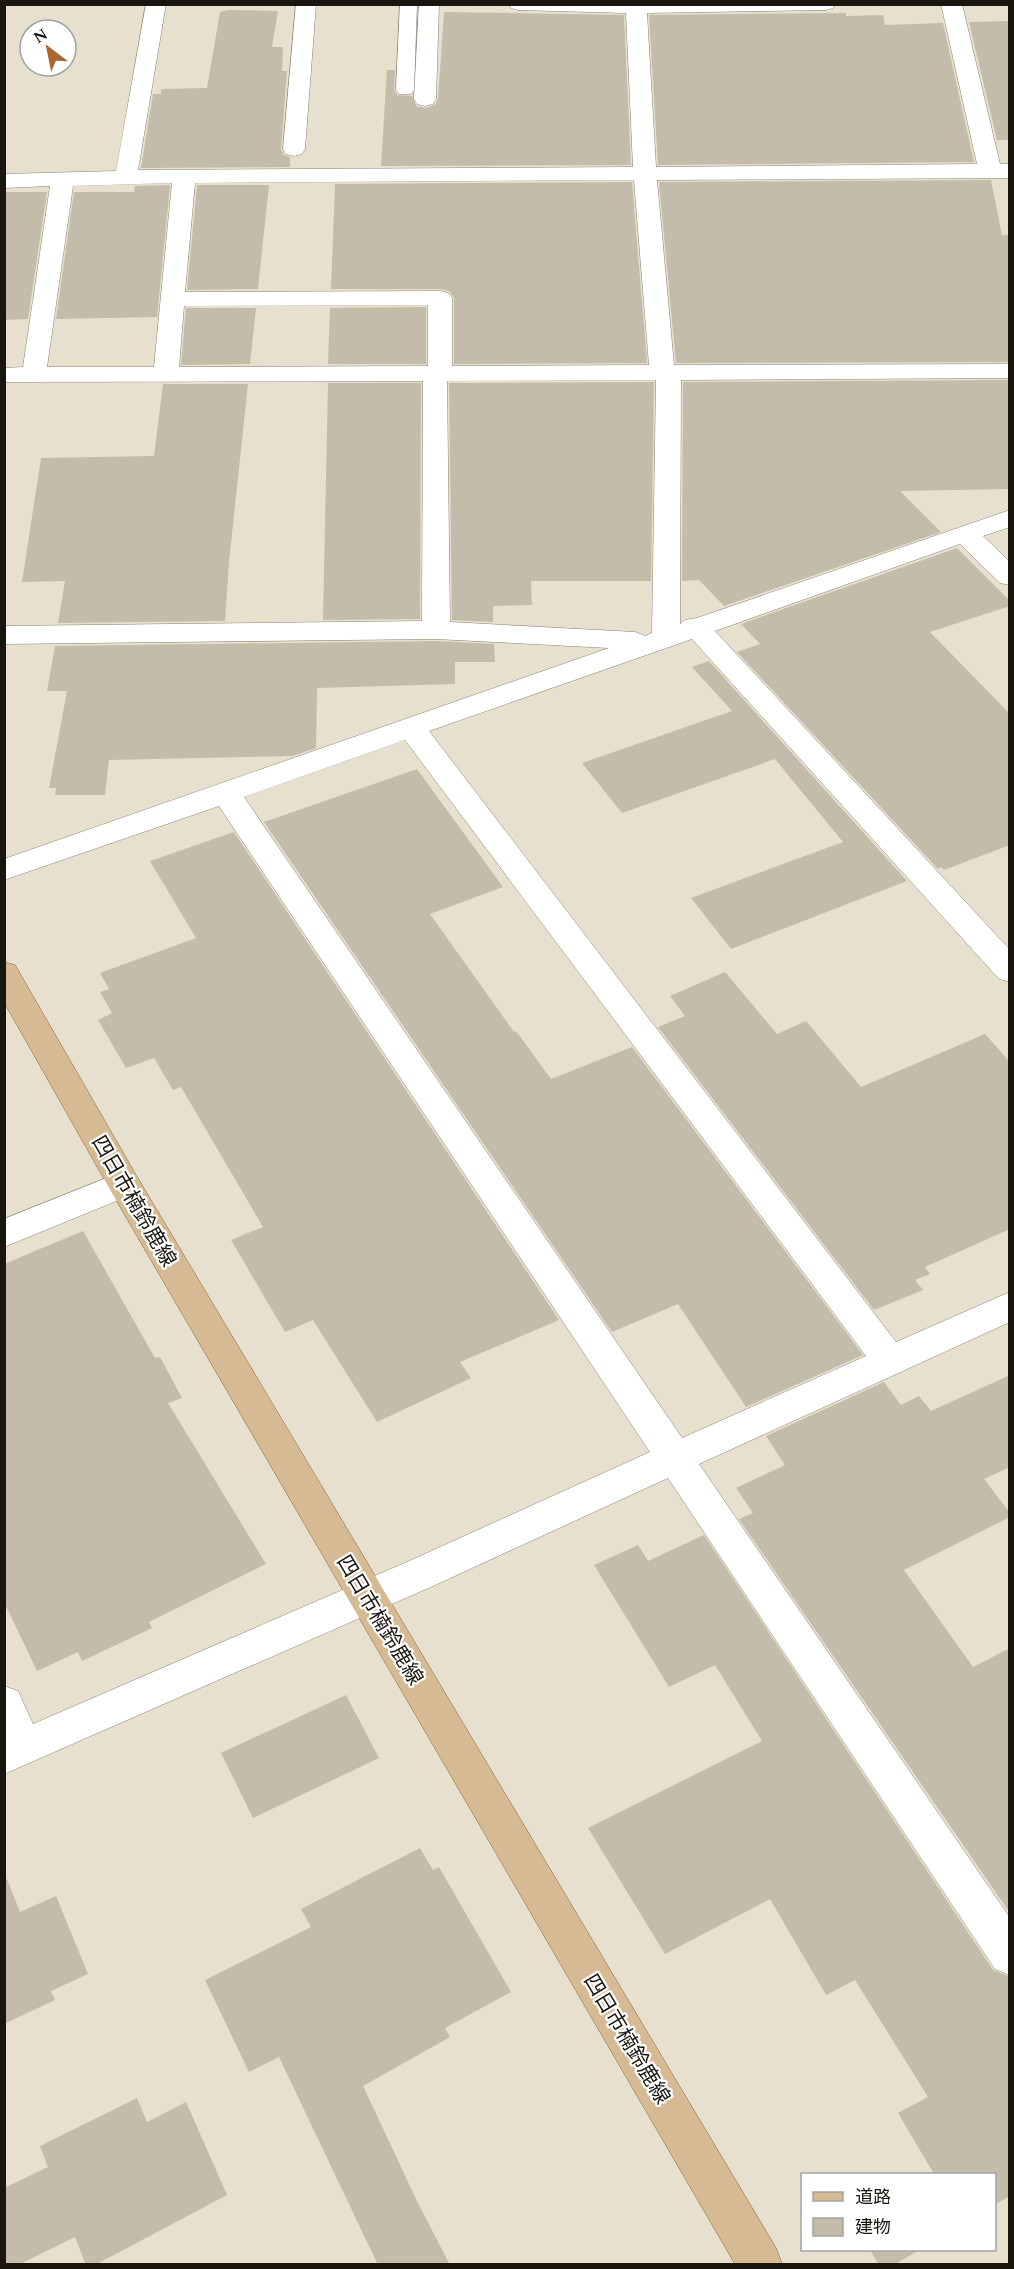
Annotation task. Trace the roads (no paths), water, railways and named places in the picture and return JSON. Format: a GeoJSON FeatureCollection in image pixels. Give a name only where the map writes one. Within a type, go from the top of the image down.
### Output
{"type":"FeatureCollection","features":[{"type":"Feature","properties":{"kind":"main road","name":"四日市楠鈴鹿線"},"geometry":{"type":"LineString","coordinates":[[4,973],[124,1184],[760,2265]]}},
{"type":"Feature","properties":{"kind":"street"},"geometry":{"type":"LineString","coordinates":[[126,177],[156,4]]}},
{"type":"Feature","properties":{"kind":"street"},"geometry":{"type":"LineString","coordinates":[[294,149],[306,4]]}},
{"type":"Feature","properties":{"kind":"street"},"geometry":{"type":"LineString","coordinates":[[425,99],[429,4]]}},
{"type":"Feature","properties":{"kind":"street"},"geometry":{"type":"LineString","coordinates":[[518,4],[626,6],[826,4]]}},
{"type":"Feature","properties":{"kind":"street"},"geometry":{"type":"LineString","coordinates":[[4,181],[184,176],[1000,171],[951,4]]}},
{"type":"Feature","properties":{"kind":"street"},"geometry":{"type":"LineString","coordinates":[[626,6],[665,373],[658,639]]}},
{"type":"Feature","properties":{"kind":"street"},"geometry":{"type":"LineString","coordinates":[[166,375],[184,176]]}},
{"type":"Feature","properties":{"kind":"street"},"geometry":{"type":"LineString","coordinates":[[34,375],[63,178]]}},
{"type":"Feature","properties":{"kind":"street"},"geometry":{"type":"LineString","coordinates":[[174,299],[440,298],[437,374],[436,630]]}},
{"type":"Feature","properties":{"kind":"street"},"geometry":{"type":"LineString","coordinates":[[4,375],[1010,371]]}},
{"type":"Feature","properties":{"kind":"street"},"geometry":{"type":"LineString","coordinates":[[4,870],[695,626],[1010,518]]}},
{"type":"Feature","properties":{"kind":"street"},"geometry":{"type":"LineString","coordinates":[[964,533],[1010,577]]}},
{"type":"Feature","properties":{"kind":"street"},"geometry":{"type":"LineString","coordinates":[[695,626],[1010,971]]}},
{"type":"Feature","properties":{"kind":"street"},"geometry":{"type":"LineString","coordinates":[[4,635],[436,630],[658,639]]}},
{"type":"Feature","properties":{"kind":"street"},"geometry":{"type":"LineString","coordinates":[[410,726],[890,1361]]}},
{"type":"Feature","properties":{"kind":"street"},"geometry":{"type":"LineString","coordinates":[[225,792],[1010,1955]]}},
{"type":"Feature","properties":{"kind":"street"},"geometry":{"type":"LineString","coordinates":[[4,1234],[124,1184]]}},
{"type":"Feature","properties":{"kind":"street"},"geometry":{"type":"LineString","coordinates":[[4,1704],[14,1752],[366,1597],[1010,1306]]}},
{"type":"Feature","properties":{"kind":"lane"},"geometry":{"type":"LineString","coordinates":[[405,90],[409,4]]}}]}
